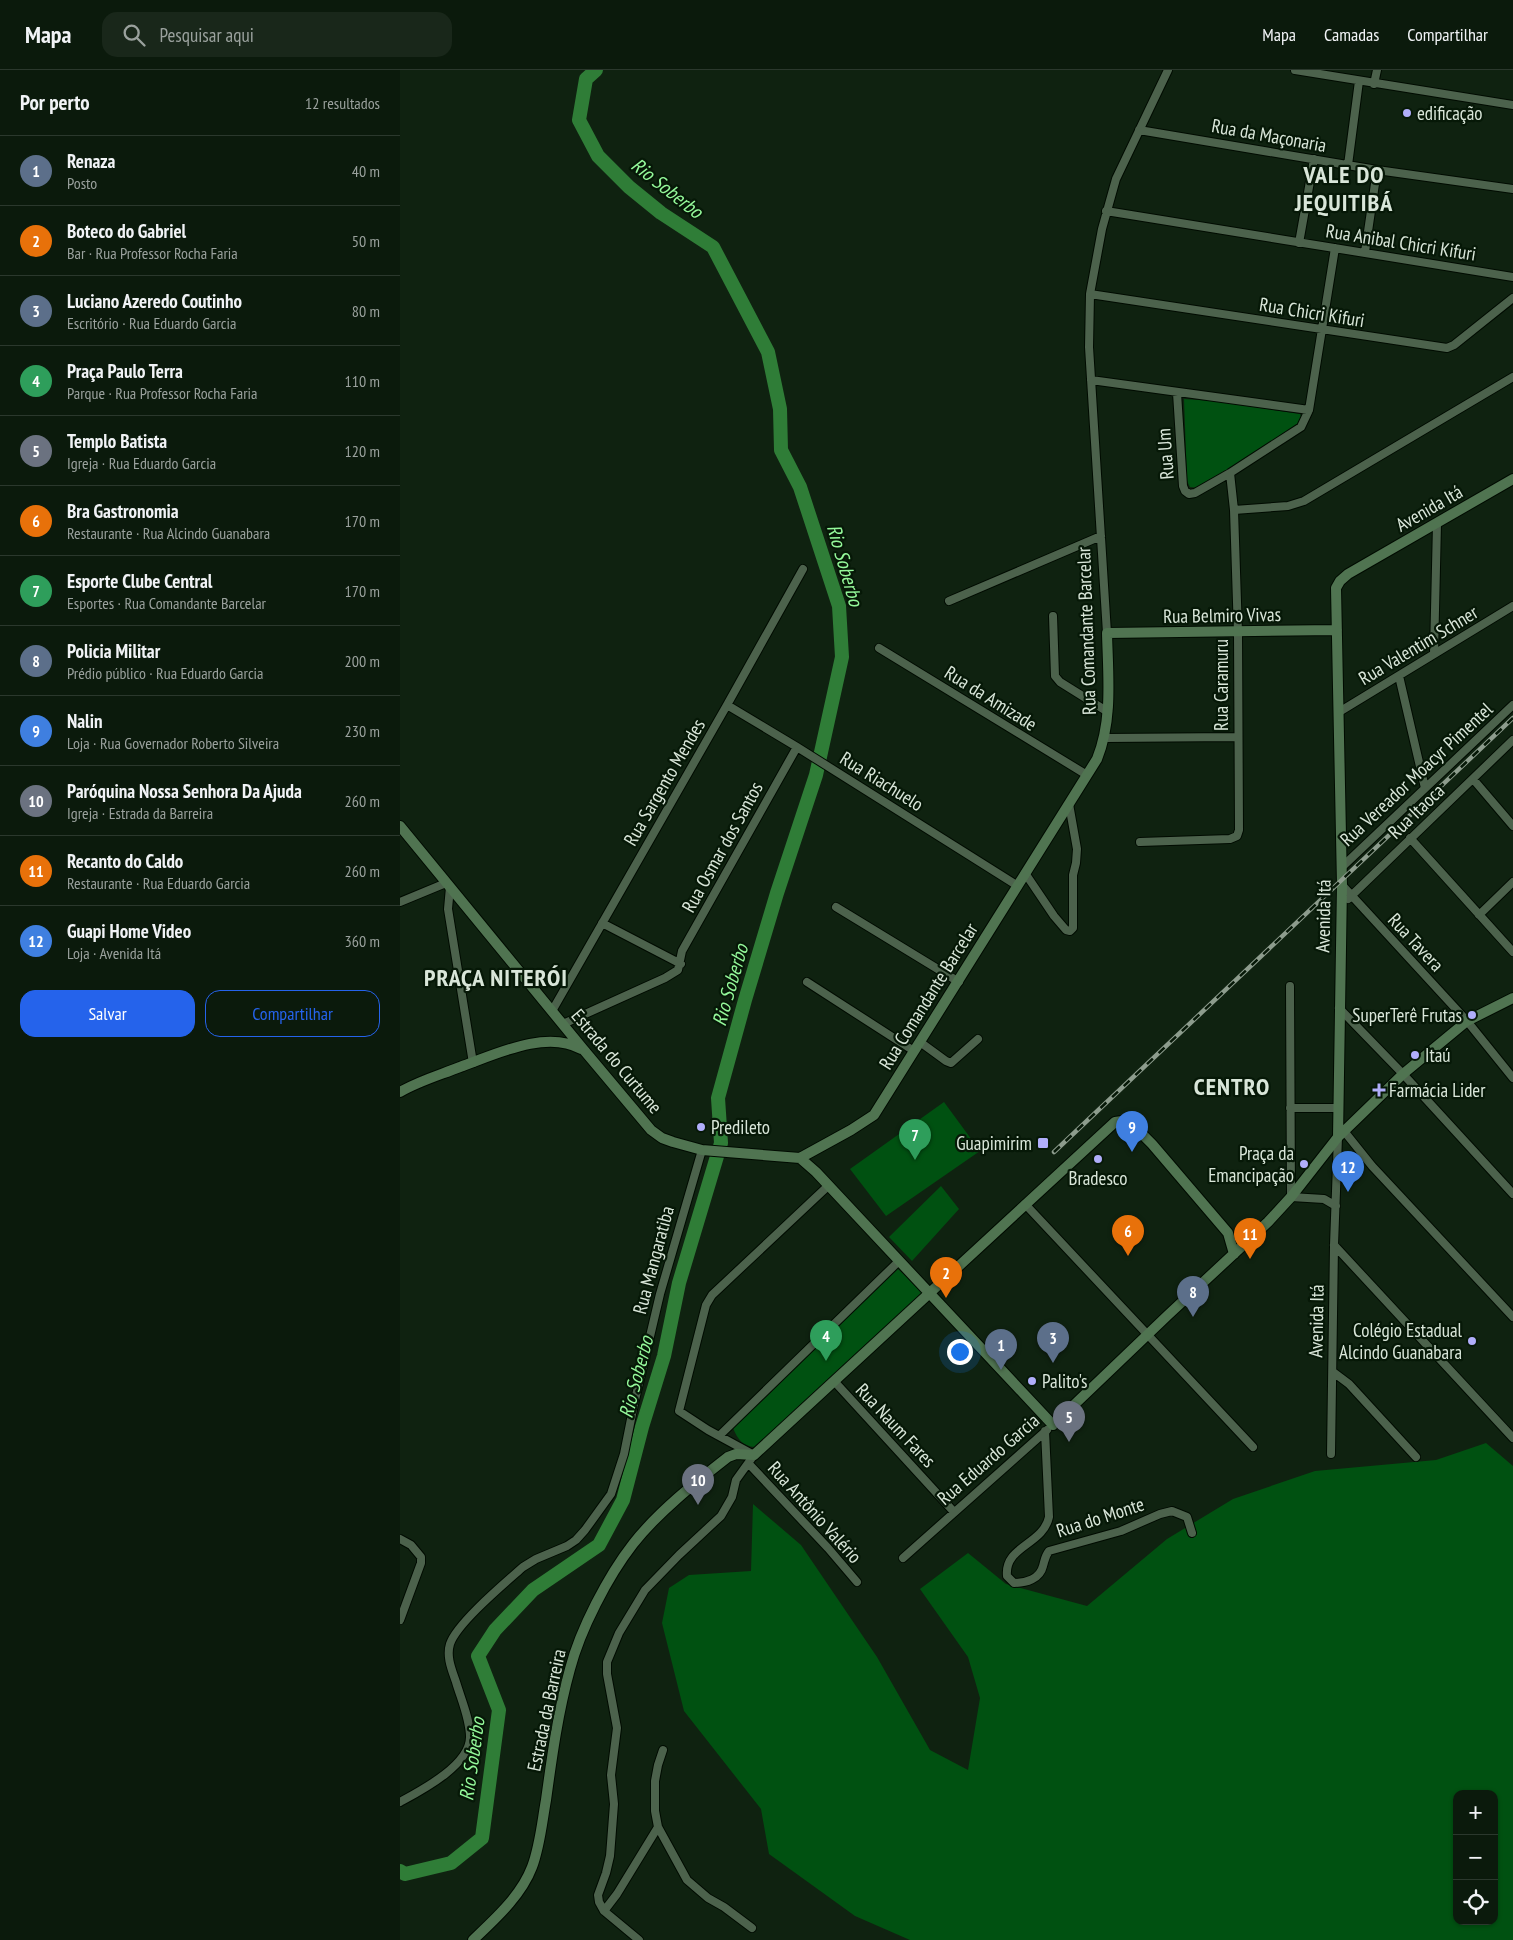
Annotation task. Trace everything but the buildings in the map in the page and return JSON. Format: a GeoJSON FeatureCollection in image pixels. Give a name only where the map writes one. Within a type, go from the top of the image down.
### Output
{"type":"FeatureCollection","features":[{"type":"Feature","properties":{"kind":"main road","name":"Avenida Itá"},"geometry":{"type":"LineString","coordinates":[[1341,1134],[1337,1108],[1342,867],[1336,594],[1340,581],[1348,574],[1513,479]]}},
{"type":"Feature","properties":{"kind":"main road","name":"Rua Belmiro Vivas"},"geometry":{"type":"LineString","coordinates":[[1107,633],[1238,633],[1337,630]]}},
{"type":"Feature","properties":{"kind":"main road","name":"Rua Comandante Barcelar"},"geometry":{"type":"LineString","coordinates":[[800,1158],[874,1115],[1097,759],[1105,738],[1108,712],[1107,633]]}},
{"type":"Feature","properties":{"kind":"main road","name":"Estrada do Curtume"},"geometry":{"type":"LineString","coordinates":[[400,826],[564,1024],[570,1039],[583,1050],[651,1130],[662,1138],[707,1151],[800,1158]]}},
{"type":"Feature","properties":{"kind":"main road","name":"Rua Eduardo Garcia"},"geometry":{"type":"LineString","coordinates":[[1049,1428],[1275,1216],[1341,1134],[1403,1074],[1467,1021],[1513,998]]}},
{"type":"Feature","properties":{"kind":"main road"},"geometry":{"type":"LineString","coordinates":[[400,1092],[499,1052],[530,1044],[570,1039]]}},
{"type":"Feature","properties":{"kind":"main road"},"geometry":{"type":"LineString","coordinates":[[728,1457],[736,1454],[751,1459],[1115,1122],[1128,1123],[1141,1132],[1228,1233],[1234,1254]]}},
{"type":"Feature","properties":{"kind":"main road"},"geometry":{"type":"LineString","coordinates":[[800,1158],[900,1261],[1049,1428]]}},
{"type":"Feature","properties":{"kind":"main road"},"geometry":{"type":"LineString","coordinates":[[1228,1233],[1248,1241]]}},
{"type":"Feature","properties":{"kind":"main road","name":"Estrada da Barreira"},"geometry":{"type":"LineString","coordinates":[[473,1940],[515,1896],[532,1867],[570,1668],[590,1619],[609,1582],[633,1544],[651,1525],[728,1457]]}},
{"type":"Feature","properties":{"kind":"street","name":"Rua Comandante Barcelar"},"geometry":{"type":"LineString","coordinates":[[1107,633],[1091,380],[1089,338],[1090,294],[1106,211],[1116,179],[1168,70]]}},
{"type":"Feature","properties":{"kind":"street"},"geometry":{"type":"LineString","coordinates":[[1295,70],[1325,73],[1374,84],[1513,105]]}},
{"type":"Feature","properties":{"kind":"street"},"geometry":{"type":"LineString","coordinates":[[1374,84],[1377,70]]}},
{"type":"Feature","properties":{"kind":"street"},"geometry":{"type":"LineString","coordinates":[[1348,165],[1360,81]]}},
{"type":"Feature","properties":{"kind":"street","name":"Rua da Maçonaria"},"geometry":{"type":"LineString","coordinates":[[1139,130],[1377,170],[1513,189]]}},
{"type":"Feature","properties":{"kind":"street"},"geometry":{"type":"LineString","coordinates":[[1299,242],[1314,159]]}},
{"type":"Feature","properties":{"kind":"street"},"geometry":{"type":"LineString","coordinates":[[1365,252],[1377,170]]}},
{"type":"Feature","properties":{"kind":"street","name":"Rua Anibal Chicri Kifuri"},"geometry":{"type":"LineString","coordinates":[[1106,211],[1513,277]]}},
{"type":"Feature","properties":{"kind":"street"},"geometry":{"type":"LineString","coordinates":[[1230,473],[1301,427],[1305,422],[1309,410],[1335,248]]}},
{"type":"Feature","properties":{"kind":"street","name":"Rua Chicri Kifuri"},"geometry":{"type":"LineString","coordinates":[[1090,294],[1450,348],[1513,298]]}},
{"type":"Feature","properties":{"kind":"street"},"geometry":{"type":"LineString","coordinates":[[1234,510],[1288,506],[1304,502],[1513,377]]}},
{"type":"Feature","properties":{"kind":"street"},"geometry":{"type":"LineString","coordinates":[[1091,380],[1309,410]]}},
{"type":"Feature","properties":{"kind":"street","name":"Rua Um"},"geometry":{"type":"LineString","coordinates":[[1177,393],[1183,486],[1185,491],[1189,494],[1196,493],[1230,473]]}},
{"type":"Feature","properties":{"kind":"street","name":"Rua Caramuru"},"geometry":{"type":"LineString","coordinates":[[1140,842],[1230,839],[1237,836],[1239,818],[1237,737],[1238,633],[1234,510],[1230,473]]}},
{"type":"Feature","properties":{"kind":"street"},"geometry":{"type":"LineString","coordinates":[[1434,653],[1437,524]]}},
{"type":"Feature","properties":{"kind":"street"},"geometry":{"type":"LineString","coordinates":[[949,600],[1101,536]]}},
{"type":"Feature","properties":{"kind":"street","name":"Rua Sargento Mendes"},"geometry":{"type":"LineString","coordinates":[[552,1011],[728,705],[803,569]]}},
{"type":"Feature","properties":{"kind":"street","name":"Rua Valentim Schner"},"geometry":{"type":"LineString","coordinates":[[1339,712],[1513,606]]}},
{"type":"Feature","properties":{"kind":"street"},"geometry":{"type":"LineString","coordinates":[[1053,616],[1055,676],[1060,682],[1108,712]]}},
{"type":"Feature","properties":{"kind":"street","name":"Rua da Amizade"},"geometry":{"type":"LineString","coordinates":[[879,648],[1087,775]]}},
{"type":"Feature","properties":{"kind":"street"},"geometry":{"type":"LineString","coordinates":[[1399,676],[1425,788]]}},
{"type":"Feature","properties":{"kind":"street","name":"Rua Riachuelo"},"geometry":{"type":"LineString","coordinates":[[728,705],[797,746],[1018,886]]}},
{"type":"Feature","properties":{"kind":"street","name":"Rua Vereador Moacyr Pimentel"},"geometry":{"type":"LineString","coordinates":[[1342,867],[1513,705]]}},
{"type":"Feature","properties":{"kind":"street"},"geometry":{"type":"LineString","coordinates":[[1105,738],[1237,737]]}},
{"type":"Feature","properties":{"kind":"street","name":"Rua Itaoca"},"geometry":{"type":"LineString","coordinates":[[1341,906],[1513,740]]}},
{"type":"Feature","properties":{"kind":"street","name":"Rua Osmar dos Santos"},"geometry":{"type":"LineString","coordinates":[[681,964],[682,951],[797,746]]}},
{"type":"Feature","properties":{"kind":"street"},"geometry":{"type":"LineString","coordinates":[[1473,779],[1513,826]]}},
{"type":"Feature","properties":{"kind":"street"},"geometry":{"type":"LineString","coordinates":[[1025,873],[1063,928],[1070,931],[1073,928],[1073,875],[1077,849],[1069,804]]}},
{"type":"Feature","properties":{"kind":"street"},"geometry":{"type":"LineString","coordinates":[[1410,838],[1513,952]]}},
{"type":"Feature","properties":{"kind":"street"},"geometry":{"type":"LineString","coordinates":[[1479,915],[1513,882]]}},
{"type":"Feature","properties":{"kind":"street","name":"Rua Tavera"},"geometry":{"type":"LineString","coordinates":[[1342,884],[1467,1021],[1513,1078]]}},
{"type":"Feature","properties":{"kind":"street"},"geometry":{"type":"LineString","coordinates":[[400,902],[448,885],[448,909],[473,1063]]}},
{"type":"Feature","properties":{"kind":"street"},"geometry":{"type":"LineString","coordinates":[[836,907],[958,982]]}},
{"type":"Feature","properties":{"kind":"street"},"geometry":{"type":"LineString","coordinates":[[564,1024],[665,978],[678,970],[681,964],[602,923]]}},
{"type":"Feature","properties":{"kind":"street"},"geometry":{"type":"LineString","coordinates":[[807,982],[917,1046],[951,1063],[978,1039]]}},
{"type":"Feature","properties":{"kind":"street"},"geometry":{"type":"LineString","coordinates":[[1290,986],[1291,1197],[1324,1199],[1336,1206]]}},
{"type":"Feature","properties":{"kind":"street"},"geometry":{"type":"LineString","coordinates":[[1339,1008],[1403,1074],[1513,1194]]}},
{"type":"Feature","properties":{"kind":"street"},"geometry":{"type":"LineString","coordinates":[[1290,1108],[1337,1108]]}},
{"type":"Feature","properties":{"kind":"street"},"geometry":{"type":"LineString","coordinates":[[1341,1134],[1513,1317]]}},
{"type":"Feature","properties":{"kind":"street","name":"Avenida Itá"},"geometry":{"type":"LineString","coordinates":[[1331,1454],[1334,1245],[1338,1153],[1341,1134]]}},
{"type":"Feature","properties":{"kind":"street"},"geometry":{"type":"LineString","coordinates":[[1338,1153],[1344,1144],[1355,1147]]}},
{"type":"Feature","properties":{"kind":"street","name":"Rua Mangaratiba"},"geometry":{"type":"LineString","coordinates":[[400,1802],[451,1770],[469,1747],[470,1736],[467,1717],[449,1656],[450,1642],[456,1631],[523,1567],[536,1559],[568,1546],[576,1540],[611,1494],[624,1454],[660,1294],[707,1151]]}},
{"type":"Feature","properties":{"kind":"street","name":"Rua Antônio Valério"},"geometry":{"type":"LineString","coordinates":[[828,1186],[712,1295],[706,1305],[679,1411],[729,1441],[751,1459],[857,1582]]}},
{"type":"Feature","properties":{"kind":"street"},"geometry":{"type":"LineString","coordinates":[[1324,1199],[1336,1190]]}},
{"type":"Feature","properties":{"kind":"street"},"geometry":{"type":"LineString","coordinates":[[1025,1204],[1146,1335],[1253,1446]]}},
{"type":"Feature","properties":{"kind":"street"},"geometry":{"type":"LineString","coordinates":[[1334,1245],[1513,1438]]}},
{"type":"Feature","properties":{"kind":"street"},"geometry":{"type":"LineString","coordinates":[[719,1436],[900,1261]]}},
{"type":"Feature","properties":{"kind":"street"},"geometry":{"type":"LineString","coordinates":[[1333,1372],[1349,1384],[1416,1457]]}},
{"type":"Feature","properties":{"kind":"street","name":"Rua Naum Fares"},"geometry":{"type":"LineString","coordinates":[[834,1381],[954,1512]]}},
{"type":"Feature","properties":{"kind":"street","name":"Rua Eduardo Garcia"},"geometry":{"type":"LineString","coordinates":[[903,1558],[1049,1428]]}},
{"type":"Feature","properties":{"kind":"street","name":"Rua do Monte"},"geometry":{"type":"LineString","coordinates":[[1049,1428],[1049,1517],[1042,1532],[1009,1560],[1006,1570],[1007,1576],[1014,1583],[1028,1582],[1036,1576],[1042,1570],[1045,1556],[1049,1551],[1121,1531],[1160,1514],[1172,1511],[1187,1516],[1192,1533]]}},
{"type":"Feature","properties":{"kind":"street"},"geometry":{"type":"LineString","coordinates":[[728,1457],[729,1441]]}},
{"type":"Feature","properties":{"kind":"street"},"geometry":{"type":"LineString","coordinates":[[639,1940],[604,1911],[599,1902],[598,1895],[610,1856],[614,1804],[611,1775],[617,1728],[607,1674],[610,1652],[628,1616],[645,1590],[721,1516],[729,1502],[736,1480],[751,1459]]}},
{"type":"Feature","properties":{"kind":"street"},"geometry":{"type":"LineString","coordinates":[[400,1539],[411,1545],[421,1557],[400,1620]]}},
{"type":"Feature","properties":{"kind":"street"},"geometry":{"type":"LineString","coordinates":[[663,1750],[655,1781],[655,1811],[658,1827],[687,1880],[708,1898],[724,1907],[752,1928]]}},
{"type":"Feature","properties":{"kind":"street"},"geometry":{"type":"LineString","coordinates":[[604,1911],[617,1894],[658,1827]]}},
{"type":"Feature","properties":{"kind":"green space"},"geometry":{"type":"Polygon","coordinates":[[[1184,399],[1214,401],[1300,414],[1302,420],[1297,426],[1199,488],[1190,487],[1187,481],[1184,399]]]}},
{"type":"Feature","properties":{"kind":"green space"},"geometry":{"type":"Polygon","coordinates":[[[944,1102],[980,1151],[886,1216],[850,1169],[944,1102]]]}},
{"type":"Feature","properties":{"kind":"green space"},"geometry":{"type":"Polygon","coordinates":[[[941,1186],[959,1209],[912,1261],[889,1237],[941,1186]]]}},
{"type":"Feature","properties":{"kind":"green space"},"geometry":{"type":"Polygon","coordinates":[[[898,1269],[923,1293],[755,1447],[741,1442],[733,1428],[898,1269]]]}},
{"type":"Feature","properties":{"kind":"green space"},"geometry":{"type":"Polygon","coordinates":[[[1486,1443],[1513,1466],[1513,1940],[910,1940],[855,1916],[769,1854],[761,1809],[684,1711],[662,1623],[669,1588],[689,1575],[751,1571],[753,1504],[801,1545],[877,1657],[930,1750],[968,1770],[980,1698],[968,1657],[920,1589],[968,1553],[1006,1584],[1087,1606],[1167,1539],[1233,1499],[1315,1471],[1436,1460],[1486,1443]]]}},
{"type":"Feature","properties":{"kind":"waterway","name":"Rio Soberbo"},"geometry":{"type":"LineString","coordinates":[[400,1871],[405,1874],[451,1863],[482,1838],[499,1710],[478,1656],[495,1630],[533,1590],[599,1545],[623,1500],[642,1427],[664,1356],[679,1283],[721,1143],[718,1098],[777,893],[816,775],[842,657],[839,606],[800,487],[781,450],[780,409],[768,352],[713,247],[661,213],[629,187],[598,156],[579,120],[586,79],[596,70]]}},
{"type":"Feature","properties":{"kind":"railway"},"geometry":{"type":"LineString","coordinates":[[1054,1152],[1513,718]]}},
{"type":"Feature","properties":{"kind":"place","name":"edificação"},"geometry":{"type":"Point","coordinates":[1407,113]}},
{"type":"Feature","properties":{"kind":"place","name":"SuperTerê Frutas"},"geometry":{"type":"Point","coordinates":[1472,1015]}},
{"type":"Feature","properties":{"kind":"place","name":"Itaú"},"geometry":{"type":"Point","coordinates":[1415,1055]}},
{"type":"Feature","properties":{"kind":"place","name":"Farmácia Lider"},"geometry":{"type":"Point","coordinates":[1379,1090]}},
{"type":"Feature","properties":{"kind":"place","name":"Predileto"},"geometry":{"type":"Point","coordinates":[701,1127]}},
{"type":"Feature","properties":{"kind":"place","name":"Guapimirim"},"geometry":{"type":"Point","coordinates":[1043,1143]}},
{"type":"Feature","properties":{"kind":"place","name":"Nalin"},"geometry":{"type":"Point","coordinates":[1132,1152]}},
{"type":"Feature","properties":{"kind":"place","name":"Bradesco"},"geometry":{"type":"Point","coordinates":[1098,1159]}},
{"type":"Feature","properties":{"kind":"place","name":"Esporte Clube Central"},"geometry":{"type":"Point","coordinates":[915,1160]}},
{"type":"Feature","properties":{"kind":"place","name":"Praça da Emancipação"},"geometry":{"type":"Point","coordinates":[1304,1164]}},
{"type":"Feature","properties":{"kind":"place","name":"Guapi Home Video"},"geometry":{"type":"Point","coordinates":[1348,1192]}},
{"type":"Feature","properties":{"kind":"place","name":"Bra Gastronomia"},"geometry":{"type":"Point","coordinates":[1128,1256]}},
{"type":"Feature","properties":{"kind":"place","name":"Recanto do Caldo"},"geometry":{"type":"Point","coordinates":[1250,1259]}},
{"type":"Feature","properties":{"kind":"place","name":"Boteco do Gabriel"},"geometry":{"type":"Point","coordinates":[946,1298]}},
{"type":"Feature","properties":{"kind":"place","name":"Policia Militar"},"geometry":{"type":"Point","coordinates":[1193,1317]}},
{"type":"Feature","properties":{"kind":"place","name":"Colégio Estadual Alcindo Guanabara"},"geometry":{"type":"Point","coordinates":[1472,1341]}},
{"type":"Feature","properties":{"kind":"place","name":"Praça Paulo Terra"},"geometry":{"type":"Point","coordinates":[826,1361]}},
{"type":"Feature","properties":{"kind":"place","name":"Luciano Azeredo Coutinho"},"geometry":{"type":"Point","coordinates":[1053,1363]}},
{"type":"Feature","properties":{"kind":"place","name":"Renaza"},"geometry":{"type":"Point","coordinates":[1001,1370]}},
{"type":"Feature","properties":{"kind":"place","name":"Palito's"},"geometry":{"type":"Point","coordinates":[1032,1381]}},
{"type":"Feature","properties":{"kind":"place","name":"Templo Batista"},"geometry":{"type":"Point","coordinates":[1069,1442]}},
{"type":"Feature","properties":{"kind":"place","name":"Paróquina Nossa Senhora Da Ajuda"},"geometry":{"type":"Point","coordinates":[698,1505]}},
{"type":"Feature","properties":{"kind":"district","name":"VALE DO JEQUITIBÁ"},"geometry":{"type":"Point","coordinates":[1344,189]}},
{"type":"Feature","properties":{"kind":"district","name":"PRAÇA NITERÓI"},"geometry":{"type":"Point","coordinates":[496,978]}},
{"type":"Feature","properties":{"kind":"district","name":"CENTRO"},"geometry":{"type":"Point","coordinates":[1232,1087]}}]}
